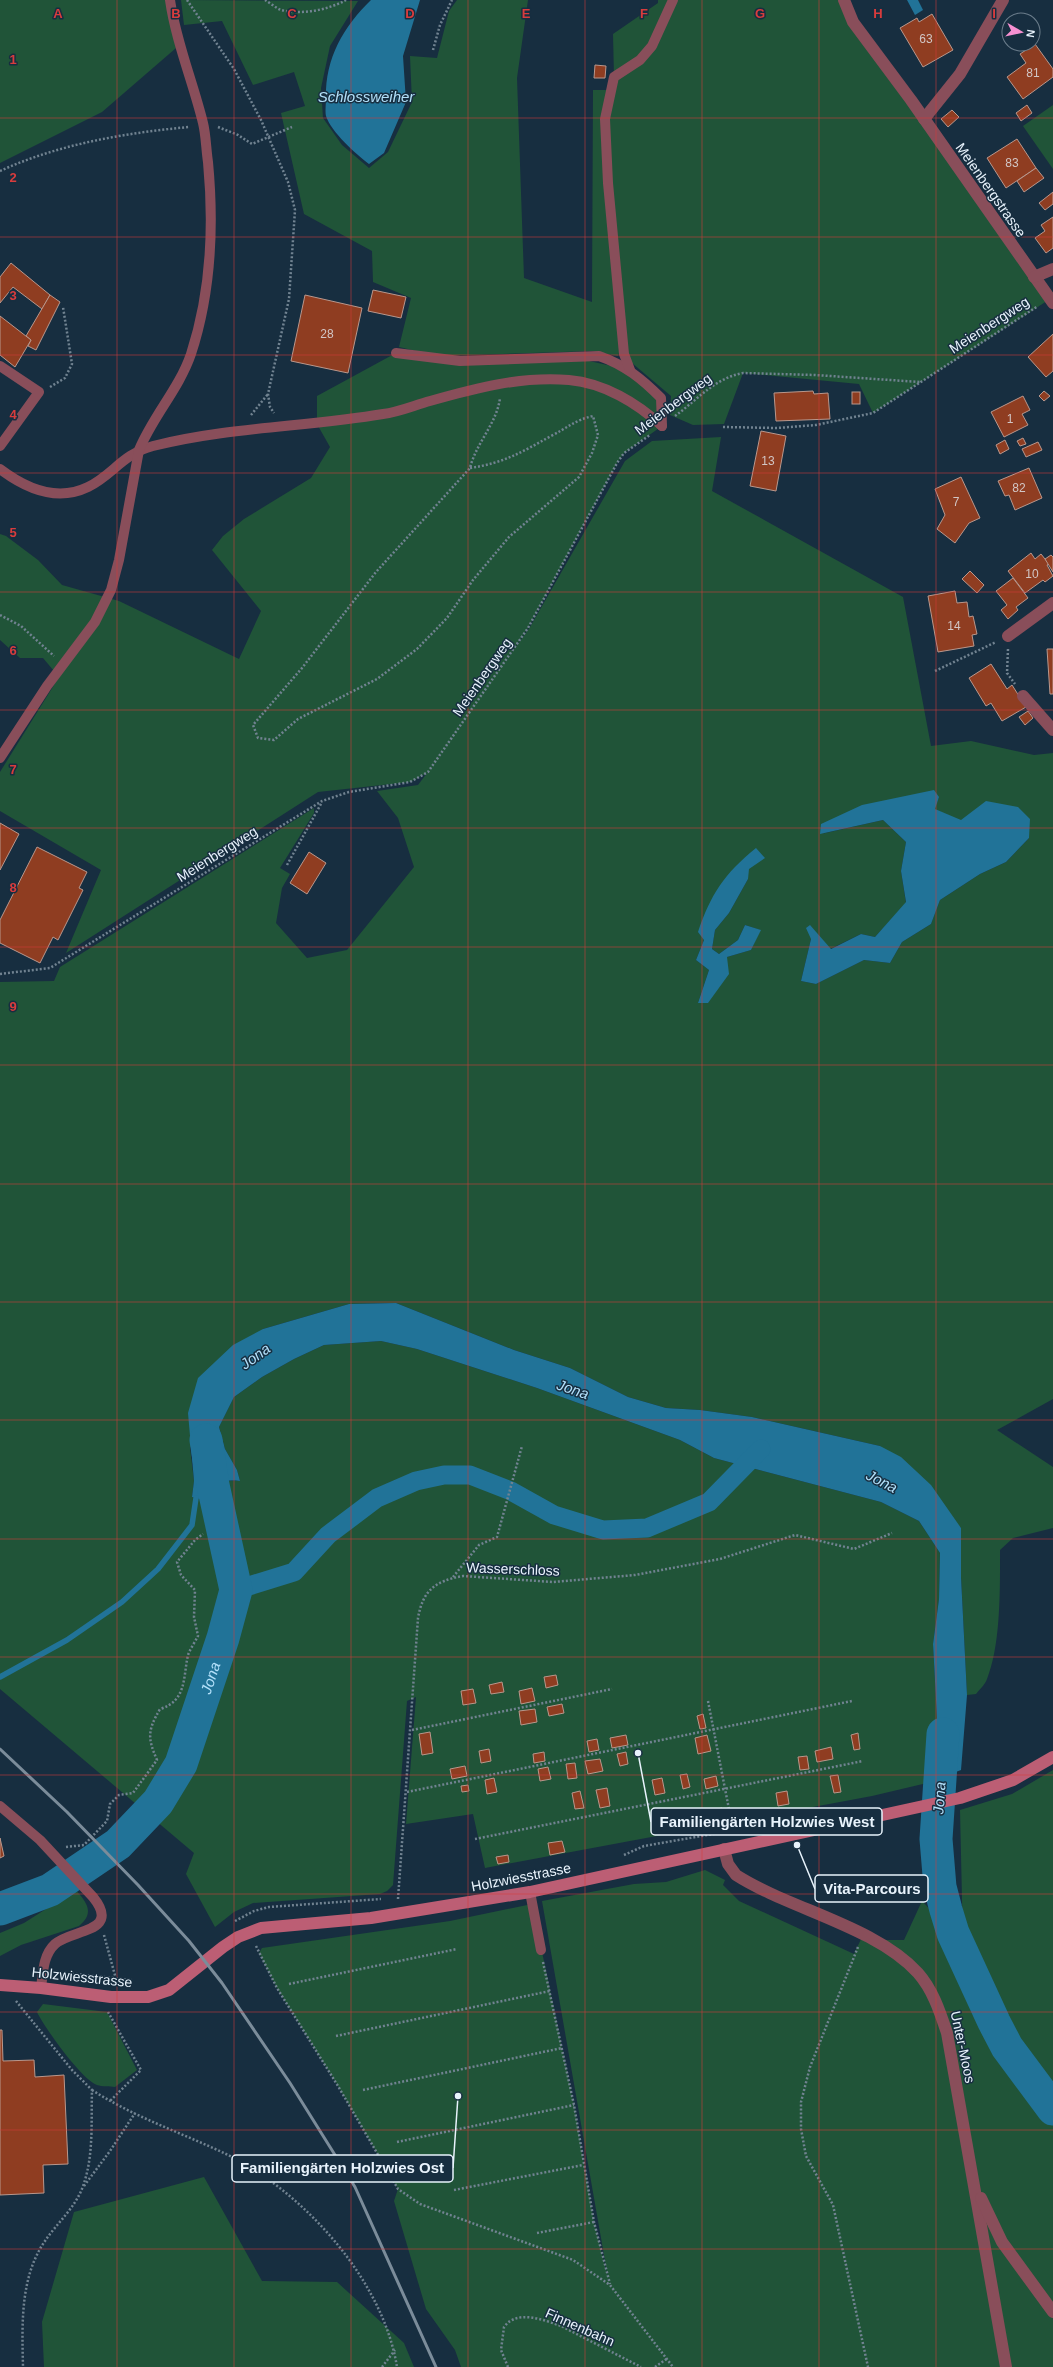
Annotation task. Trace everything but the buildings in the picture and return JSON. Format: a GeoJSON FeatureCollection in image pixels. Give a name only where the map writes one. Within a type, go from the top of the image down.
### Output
{"type":"FeatureCollection","features":[{"type":"Feature","properties":{"kind":"street","name":"Meienbergstrasse"},"geometry":{"type":"LineString","coordinates":[[844,0],[853,22],[924,119],[1051,301]]}},
{"type":"Feature","properties":{"kind":"street"},"geometry":{"type":"LineString","coordinates":[[924,119],[960,74],[1003,0]]}},
{"type":"Feature","properties":{"kind":"street"},"geometry":{"type":"LineString","coordinates":[[1034,277],[1053,269]]}},
{"type":"Feature","properties":{"kind":"street"},"geometry":{"type":"LineString","coordinates":[[1008,636],[1053,603]]}},
{"type":"Feature","properties":{"kind":"street"},"geometry":{"type":"LineString","coordinates":[[1023,696],[1053,730]]}},
{"type":"Feature","properties":{"kind":"street","name":"Holzwiesstrasse"},"geometry":{"type":"LineString","coordinates":[[2,1985],[111,1997],[148,1997],[169,1990],[223,1947],[250,1932],[275,1926],[397,1914],[530,1892],[913,1809],[991,1789],[1034,1769],[1053,1757]]}},
{"type":"Feature","properties":{"kind":"street","name":"Unter-Moos"},"geometry":{"type":"LineString","coordinates":[[724,1849],[730,1869],[739,1877],[863,1935],[890,1951],[918,1973],[939,2007],[947,2033],[1006,2367]]}},
{"type":"Feature","properties":{"kind":"street"},"geometry":{"type":"LineString","coordinates":[[974,2182],[1002,2242],[1053,2312]]}},
{"type":"Feature","properties":{"kind":"lane"},"geometry":{"type":"LineString","coordinates":[[0,758],[47,686],[95,622],[111,590],[120,560],[139,450],[145,435],[172,395],[190,354],[202,306],[211,246],[211,193],[204,125],[173,19],[170,0]]}},
{"type":"Feature","properties":{"kind":"lane"},"geometry":{"type":"LineString","coordinates":[[630,370],[624,354],[616,280],[605,119],[614,77],[640,60],[652,46],[673,0]]}},
{"type":"Feature","properties":{"kind":"lane"},"geometry":{"type":"LineString","coordinates":[[396,353],[460,361],[599,356],[630,370],[662,398],[662,426]]}},
{"type":"Feature","properties":{"kind":"lane"},"geometry":{"type":"LineString","coordinates":[[0,366],[39,392],[0,446]]}},
{"type":"Feature","properties":{"kind":"lane"},"geometry":{"type":"LineString","coordinates":[[0,469],[14,480],[40,492],[66,493],[88,487],[128,455],[139,450],[198,436],[385,414],[502,383],[528,378],[571,380],[608,389],[634,404],[662,426]]}},
{"type":"Feature","properties":{"kind":"lane"},"geometry":{"type":"LineString","coordinates":[[0,1806],[47,1848],[99,1907],[100,1922],[93,1929],[66,1937],[55,1944],[47,1956],[40,1988]]}},
{"type":"Feature","properties":{"kind":"lane"},"geometry":{"type":"LineString","coordinates":[[530,1892],[541,1950]]}},
{"type":"Feature","properties":{"kind":"path"},"geometry":{"type":"LineString","coordinates":[[187,0],[234,69],[269,137],[288,182],[295,210],[289,299],[268,394],[270,407],[283,426]]}},
{"type":"Feature","properties":{"kind":"path"},"geometry":{"type":"LineString","coordinates":[[265,0],[280,10],[310,11],[335,6],[346,0]]}},
{"type":"Feature","properties":{"kind":"path"},"geometry":{"type":"LineString","coordinates":[[433,50],[440,25],[452,0]]}},
{"type":"Feature","properties":{"kind":"path"},"geometry":{"type":"LineString","coordinates":[[0,171],[54,151],[125,134],[204,125],[220,127],[238,135],[252,144],[292,127]]}},
{"type":"Feature","properties":{"kind":"path","name":"Meienbergweg"},"geometry":{"type":"LineString","coordinates":[[723,427],[785,428],[816,425],[873,413],[920,382],[1051,301]]}},
{"type":"Feature","properties":{"kind":"path"},"geometry":{"type":"LineString","coordinates":[[39,392],[65,378],[72,364],[63,307]]}},
{"type":"Feature","properties":{"kind":"path","name":"Meienbergweg"},"geometry":{"type":"LineString","coordinates":[[0,974],[50,968],[322,801],[349,792],[410,782],[428,772],[528,628],[617,463],[624,453],[662,426],[716,382],[732,375],[743,373],[815,375],[920,382]]}},
{"type":"Feature","properties":{"kind":"path"},"geometry":{"type":"LineString","coordinates":[[470,468],[502,461],[561,431],[577,420],[593,416],[598,435],[592,453],[579,477],[509,537],[473,580],[447,618],[417,649],[377,679],[298,719],[274,740],[258,738],[253,725],[302,668],[376,572],[470,468],[474,454],[499,407],[502,383]]}},
{"type":"Feature","properties":{"kind":"path"},"geometry":{"type":"LineString","coordinates":[[237,431],[268,394]]}},
{"type":"Feature","properties":{"kind":"path"},"geometry":{"type":"LineString","coordinates":[[0,615],[21,626],[63,664]]}},
{"type":"Feature","properties":{"kind":"path"},"geometry":{"type":"LineString","coordinates":[[935,671],[1008,636],[1007,673],[1023,696]]}},
{"type":"Feature","properties":{"kind":"path"},"geometry":{"type":"LineString","coordinates":[[287,865],[322,801]]}},
{"type":"Feature","properties":{"kind":"path"},"geometry":{"type":"LineString","coordinates":[[452,1578],[479,1545],[497,1537],[522,1446]]}},
{"type":"Feature","properties":{"kind":"path","name":"Wasserschloss"},"geometry":{"type":"LineString","coordinates":[[397,1914],[421,1606],[427,1592],[452,1578],[476,1576],[554,1582],[635,1575],[720,1559],[796,1535],[854,1549],[892,1533]]}},
{"type":"Feature","properties":{"kind":"path"},"geometry":{"type":"LineString","coordinates":[[47,1848],[84,1845],[107,1821],[110,1804],[119,1795],[133,1793],[157,1760],[149,1728],[160,1709],[167,1707],[178,1697],[186,1678],[188,1654],[198,1636],[194,1617],[195,1590],[181,1575],[177,1562],[195,1540],[203,1534]]}},
{"type":"Feature","properties":{"kind":"path"},"geometry":{"type":"LineString","coordinates":[[412,1730],[612,1689]]}},
{"type":"Feature","properties":{"kind":"path"},"geometry":{"type":"LineString","coordinates":[[708,1701],[733,1830]]}},
{"type":"Feature","properties":{"kind":"path"},"geometry":{"type":"LineString","coordinates":[[407,1792],[852,1701]]}},
{"type":"Feature","properties":{"kind":"path"},"geometry":{"type":"LineString","coordinates":[[475,1839],[864,1761]]}},
{"type":"Feature","properties":{"kind":"path"},"geometry":{"type":"LineString","coordinates":[[623,1855],[644,1846],[741,1829]]}},
{"type":"Feature","properties":{"kind":"path"},"geometry":{"type":"LineString","coordinates":[[507,1879],[561,1868]]}},
{"type":"Feature","properties":{"kind":"path"},"geometry":{"type":"LineString","coordinates":[[390,1899],[406,1897]]}},
{"type":"Feature","properties":{"kind":"path"},"geometry":{"type":"LineString","coordinates":[[233,1923],[254,1911],[269,1908],[383,1899]]}},
{"type":"Feature","properties":{"kind":"path"},"geometry":{"type":"LineString","coordinates":[[100,1922],[116,1979],[140,1981]]}},
{"type":"Feature","properties":{"kind":"path"},"geometry":{"type":"LineString","coordinates":[[863,1935],[846,1971],[810,2067],[804,2088],[800,2116],[802,2142],[806,2156],[827,2192],[838,2224],[868,2367]]}},
{"type":"Feature","properties":{"kind":"path"},"geometry":{"type":"LineString","coordinates":[[289,1984],[457,1949]]}},
{"type":"Feature","properties":{"kind":"path"},"geometry":{"type":"LineString","coordinates":[[541,1950],[574,2106],[594,2222],[610,2285]]}},
{"type":"Feature","properties":{"kind":"path"},"geometry":{"type":"LineString","coordinates":[[259,1953],[276,1988],[338,2086],[398,2189],[420,2204],[573,2260],[610,2285],[668,2358],[673,2367]]}},
{"type":"Feature","properties":{"kind":"path"},"geometry":{"type":"LineString","coordinates":[[2,1985],[72,2070],[92,2090],[110,2101],[135,2113],[228,2155],[283,2189],[307,2210],[369,2290],[383,2315],[395,2350],[398,2367]]}},
{"type":"Feature","properties":{"kind":"path"},"geometry":{"type":"LineString","coordinates":[[336,2036],[550,1991]]}},
{"type":"Feature","properties":{"kind":"path"},"geometry":{"type":"LineString","coordinates":[[108,2012],[141,2070],[110,2101]]}},
{"type":"Feature","properties":{"kind":"path"},"geometry":{"type":"LineString","coordinates":[[363,2090],[562,2048]]}},
{"type":"Feature","properties":{"kind":"path"},"geometry":{"type":"LineString","coordinates":[[83,2188],[90,2155],[92,2090]]}},
{"type":"Feature","properties":{"kind":"path"},"geometry":{"type":"LineString","coordinates":[[397,2142],[574,2106]]}},
{"type":"Feature","properties":{"kind":"path"},"geometry":{"type":"LineString","coordinates":[[23,2367],[23,2316],[32,2265],[44,2242],[110,2151],[135,2113]]}},
{"type":"Feature","properties":{"kind":"path"},"geometry":{"type":"LineString","coordinates":[[454,2190],[583,2165]]}},
{"type":"Feature","properties":{"kind":"path"},"geometry":{"type":"LineString","coordinates":[[536,2232],[594,2222]]}},
{"type":"Feature","properties":{"kind":"path","name":"Finnenbahn"},"geometry":{"type":"LineString","coordinates":[[508,2367],[501,2350],[504,2327],[512,2320],[526,2317],[547,2321],[561,2326],[641,2367]]}},
{"type":"Feature","properties":{"kind":"path"},"geometry":{"type":"LineString","coordinates":[[382,2367],[395,2350]]}},
{"type":"Feature","properties":{"kind":"path"},"geometry":{"type":"LineString","coordinates":[[655,2367],[668,2358]]}},
{"type":"Feature","properties":{"kind":"green space"},"geometry":{"type":"Polygon","coordinates":[[[0,0],[170,0],[176,48],[102,112],[0,163],[0,0]]]}},
{"type":"Feature","properties":{"kind":"green space"},"geometry":{"type":"Polygon","coordinates":[[[181,0],[358,1],[330,46],[321,88],[323,118],[342,145],[369,168],[388,152],[412,102],[410,56],[437,58],[449,11],[457,0],[528,0],[517,78],[524,278],[592,302],[593,90],[610,90],[614,77],[613,34],[658,3],[658,0],[844,0],[1050,299],[873,413],[859,384],[743,373],[724,424],[693,425],[670,415],[671,396],[632,363],[622,345],[618,356],[592,351],[437,356],[399,347],[411,298],[373,282],[372,251],[304,214],[281,113],[305,106],[294,72],[253,85],[222,21],[184,25],[181,0]]]}},
{"type":"Feature","properties":{"kind":"green space"},"geometry":{"type":"Polygon","coordinates":[[[1053,105],[1053,169],[1023,126],[1053,105]]]}},
{"type":"Feature","properties":{"kind":"green space"},"geometry":{"type":"Polygon","coordinates":[[[396,353],[460,361],[580,359],[630,370],[661,398],[662,426],[624,453],[617,463],[528,628],[501,668],[530,627],[625,461],[652,441],[721,437],[712,491],[903,597],[931,746],[971,741],[1034,755],[1053,753],[1053,1399],[997,1430],[1053,1467],[1053,1528],[1013,1538],[1000,1550],[999,1616],[992,1665],[982,1687],[976,1694],[967,1695],[961,1577],[961,1528],[880,1446],[752,1417],[700,1410],[666,1408],[628,1397],[570,1368],[514,1350],[396,1303],[349,1304],[263,1329],[190,1448],[194,1481],[192,1497],[200,1499],[208,1489],[222,1482],[240,1481],[237,1470],[225,1449],[219,1427],[234,1397],[262,1377],[294,1359],[324,1345],[381,1341],[417,1349],[537,1388],[680,1440],[714,1458],[881,1502],[919,1521],[940,1553],[939,1599],[933,1644],[937,1719],[927,1783],[872,1796],[485,1868],[473,1814],[406,1824],[416,1697],[407,1701],[393,1885],[387,1891],[380,1894],[253,1903],[234,1912],[215,1927],[186,1874],[194,1853],[0,1689],[0,982],[54,981],[60,967],[314,808],[314,813],[280,868],[290,874],[282,888],[276,923],[307,958],[347,950],[414,867],[398,818],[377,791],[418,785],[427,773],[410,782],[318,792],[66,953],[101,870],[0,811],[0,772],[59,677],[43,658],[20,658],[0,640],[0,534],[6,536],[38,560],[62,585],[119,601],[239,659],[261,611],[212,550],[223,536],[244,519],[311,478],[330,447],[317,424],[317,396],[396,353]],[[939,797],[821,834],[883,820],[906,842],[901,871],[906,903],[875,937],[861,934],[830,949],[811,939],[801,981],[816,984],[864,960],[890,963],[902,942],[931,924],[940,900],[980,874],[1006,862],[1029,838],[961,821],[934,809],[939,797]],[[756,849],[704,940],[696,960],[709,970],[698,1003],[727,957],[751,950],[760,930],[745,925],[738,940],[719,954],[712,949],[715,930],[729,913],[748,879],[748,869],[756,849]]]}},
{"type":"Feature","properties":{"kind":"green space"},"geometry":{"type":"Polygon","coordinates":[[[1053,1770],[1053,2367],[461,2367],[455,2350],[426,2309],[394,2201],[398,2189],[338,2086],[277,1988],[259,1953],[262,1948],[450,1921],[532,1904],[574,2105],[594,2222],[608,2278],[542,1901],[634,1884],[666,1882],[705,1870],[725,1880],[723,1885],[739,1901],[854,1954],[863,1935],[873,1940],[904,1940],[922,1901],[963,1944],[960,1810],[1012,1794],[1053,1770]]]}},
{"type":"Feature","properties":{"kind":"green space"},"geometry":{"type":"Polygon","coordinates":[[[76,1890],[88,1908],[87,1917],[79,1926],[21,1945],[0,1956],[0,1933],[24,1923],[76,1890]]]}},
{"type":"Feature","properties":{"kind":"green space"},"geometry":{"type":"Polygon","coordinates":[[[43,2004],[107,2012],[137,2070],[115,2087],[99,2086],[90,2081],[73,2064],[41,2019],[37,2012],[43,2004]]]}},
{"type":"Feature","properties":{"kind":"green space"},"geometry":{"type":"Polygon","coordinates":[[[204,2177],[262,2281],[337,2282],[404,2343],[414,2367],[44,2367],[42,2322],[74,2212],[204,2177]]]}},
{"type":"Feature","properties":{"kind":"water","name":"Schlossweiher"},"geometry":{"type":"Polygon","coordinates":[[[371,0],[420,0],[403,56],[406,102],[384,153],[369,164],[338,136],[326,116],[326,109],[327,83],[333,56],[338,44],[352,21],[371,0]]]}},
{"type":"Feature","properties":{"kind":"water"},"geometry":{"type":"Polygon","coordinates":[[[907,0],[918,0],[923,10],[915,15],[907,0]]]}},
{"type":"Feature","properties":{"kind":"water"},"geometry":{"type":"Polygon","coordinates":[[[934,790],[939,797],[935,809],[961,820],[986,801],[1018,807],[1030,819],[1029,838],[1006,862],[980,874],[940,900],[931,924],[902,942],[890,963],[864,960],[816,984],[801,981],[811,939],[806,928],[810,925],[831,949],[861,934],[875,937],[906,902],[901,871],[906,842],[883,820],[820,834],[821,824],[862,805],[934,790]]]}},
{"type":"Feature","properties":{"kind":"water"},"geometry":{"type":"Polygon","coordinates":[[[756,848],[765,858],[749,869],[748,879],[729,913],[715,930],[712,949],[719,954],[738,940],[745,925],[761,930],[751,950],[727,957],[729,974],[708,1003],[698,1003],[709,970],[696,960],[704,940],[698,932],[708,906],[720,886],[735,867],[756,848]]]}},
{"type":"Feature","properties":{"kind":"water"},"geometry":{"type":"Polygon","coordinates":[[[396,1303],[514,1350],[570,1368],[628,1397],[666,1408],[700,1410],[752,1417],[880,1446],[901,1457],[931,1485],[961,1528],[961,1577],[967,1695],[961,1770],[927,1783],[937,1719],[933,1644],[939,1599],[940,1553],[919,1521],[881,1502],[714,1458],[680,1440],[537,1388],[417,1349],[381,1341],[324,1345],[294,1359],[262,1377],[234,1397],[219,1427],[225,1449],[237,1470],[240,1481],[217,1483],[208,1489],[200,1499],[192,1497],[194,1481],[188,1413],[198,1378],[233,1345],[263,1329],[349,1304],[396,1303]]]}},
{"type":"Feature","properties":{"kind":"waterway","name":"Jona"},"geometry":{"type":"LineString","coordinates":[[0,1909],[50,1890],[118,1844],[158,1802],[181,1764],[223,1638],[236,1590],[213,1485],[206,1440]]}},
{"type":"Feature","properties":{"kind":"waterway"},"geometry":{"type":"LineString","coordinates":[[236,1590],[294,1572],[328,1535],[377,1498],[416,1481],[444,1475],[470,1475],[511,1491],[554,1515],[603,1530],[647,1528],[709,1502],[761,1449]]}},
{"type":"Feature","properties":{"kind":"waterway"},"geometry":{"type":"LineString","coordinates":[[0,1677],[67,1640],[122,1602],[158,1569],[192,1525],[196,1498]]}},
{"type":"Feature","properties":{"kind":"waterway","name":"Jona"},"geometry":{"type":"LineString","coordinates":[[943,1734],[936,1839],[940,1887],[946,1910],[953,1933],[1007,2047],[1053,2109]]}},
{"type":"Feature","properties":{"kind":"railway"},"geometry":{"type":"LineString","coordinates":[[0,1749],[67,1812],[138,1885],[189,1941],[222,1983],[290,2083],[355,2187],[436,2367]]}},
{"type":"Feature","properties":{"kind":"place","name":"Familiengärten Holzwies West"},"geometry":{"type":"Point","coordinates":[638,1753]}},
{"type":"Feature","properties":{"kind":"place","name":"Vita-Parcours"},"geometry":{"type":"Point","coordinates":[797,1845]}},
{"type":"Feature","properties":{"kind":"place","name":"Familiengärten Holzwies Ost"},"geometry":{"type":"Point","coordinates":[458,2096]}}]}
